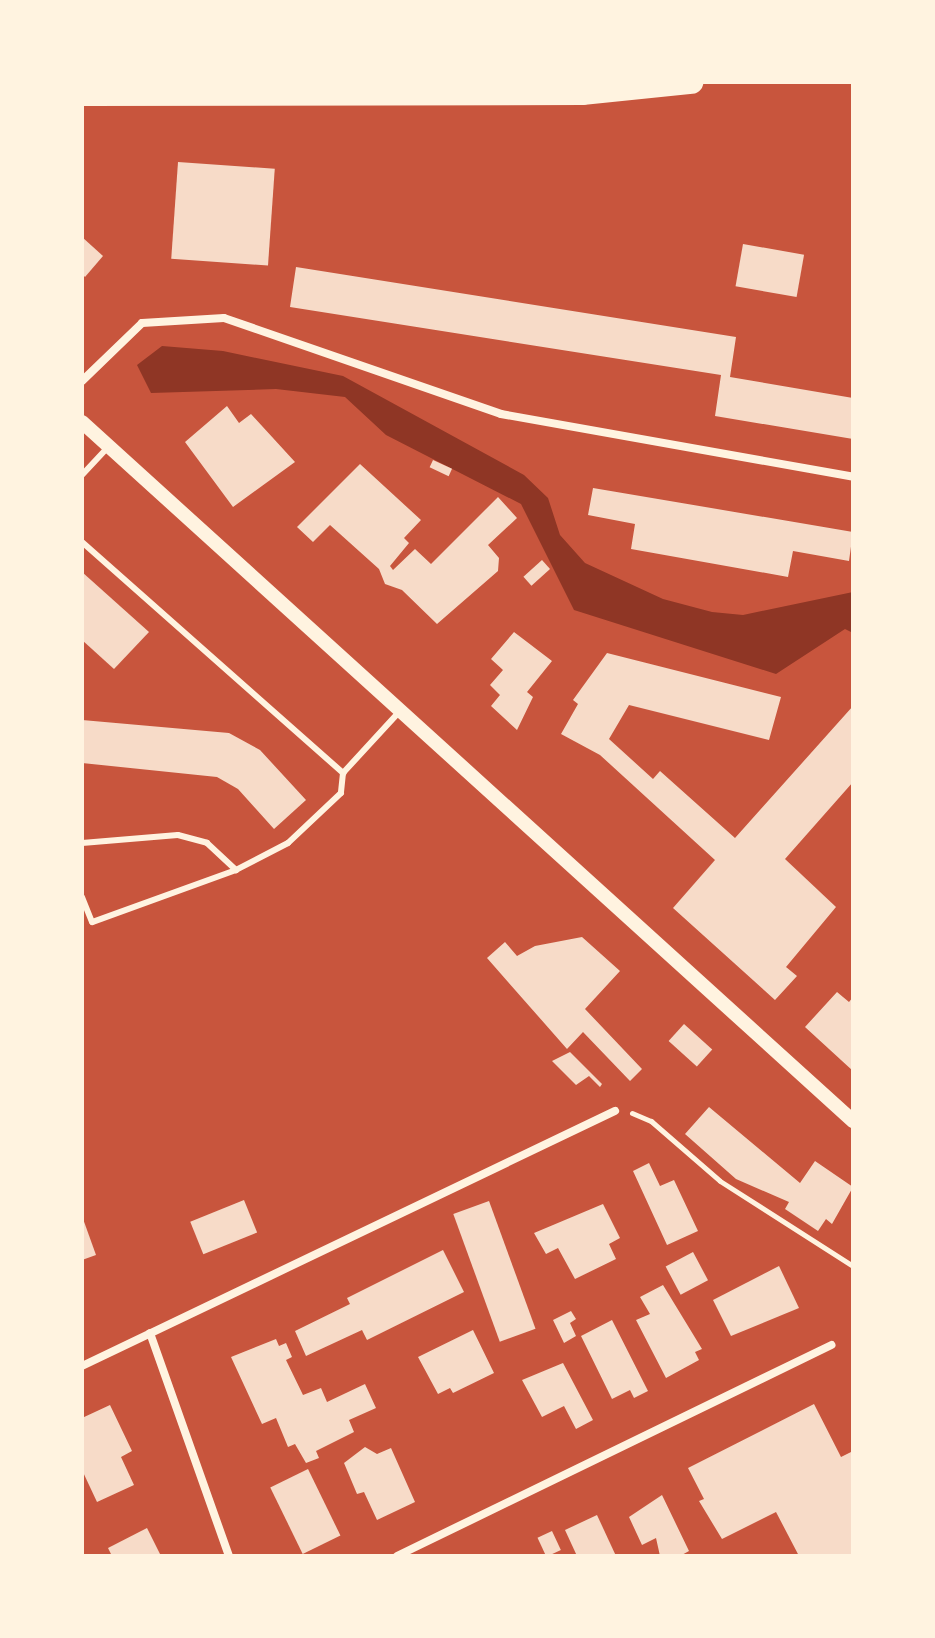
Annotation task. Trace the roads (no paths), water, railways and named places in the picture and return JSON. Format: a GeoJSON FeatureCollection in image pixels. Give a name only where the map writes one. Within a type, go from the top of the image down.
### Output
{"type":"FeatureCollection","features":[{"type":"Feature","properties":{"kind":"highway"},"geometry":{"type":"LineString","coordinates":[[82,94],[582,93],[691,82]]}},
{"type":"Feature","properties":{"kind":"street"},"geometry":{"type":"LineString","coordinates":[[82,381],[142,323],[224,318],[501,414],[853,477]]}},
{"type":"Feature","properties":{"kind":"street"},"geometry":{"type":"LineString","coordinates":[[82,422],[853,1121]]}},
{"type":"Feature","properties":{"kind":"street"},"geometry":{"type":"LineString","coordinates":[[82,1366],[615,1111]]}},
{"type":"Feature","properties":{"kind":"street"},"geometry":{"type":"LineString","coordinates":[[150,1333],[229,1556]]}},
{"type":"Feature","properties":{"kind":"street"},"geometry":{"type":"LineString","coordinates":[[397,1556],[831,1345]]}},
{"type":"Feature","properties":{"kind":"lane"},"geometry":{"type":"LineString","coordinates":[[82,475],[109,446]]}},
{"type":"Feature","properties":{"kind":"lane"},"geometry":{"type":"LineString","coordinates":[[82,542],[343,773]]}},
{"type":"Feature","properties":{"kind":"lane"},"geometry":{"type":"LineString","coordinates":[[82,897],[92,922],[236,870],[288,843],[341,793],[343,773],[401,709]]}},
{"type":"Feature","properties":{"kind":"lane"},"geometry":{"type":"LineString","coordinates":[[82,843],[178,835],[207,843],[236,870]]}}]}
